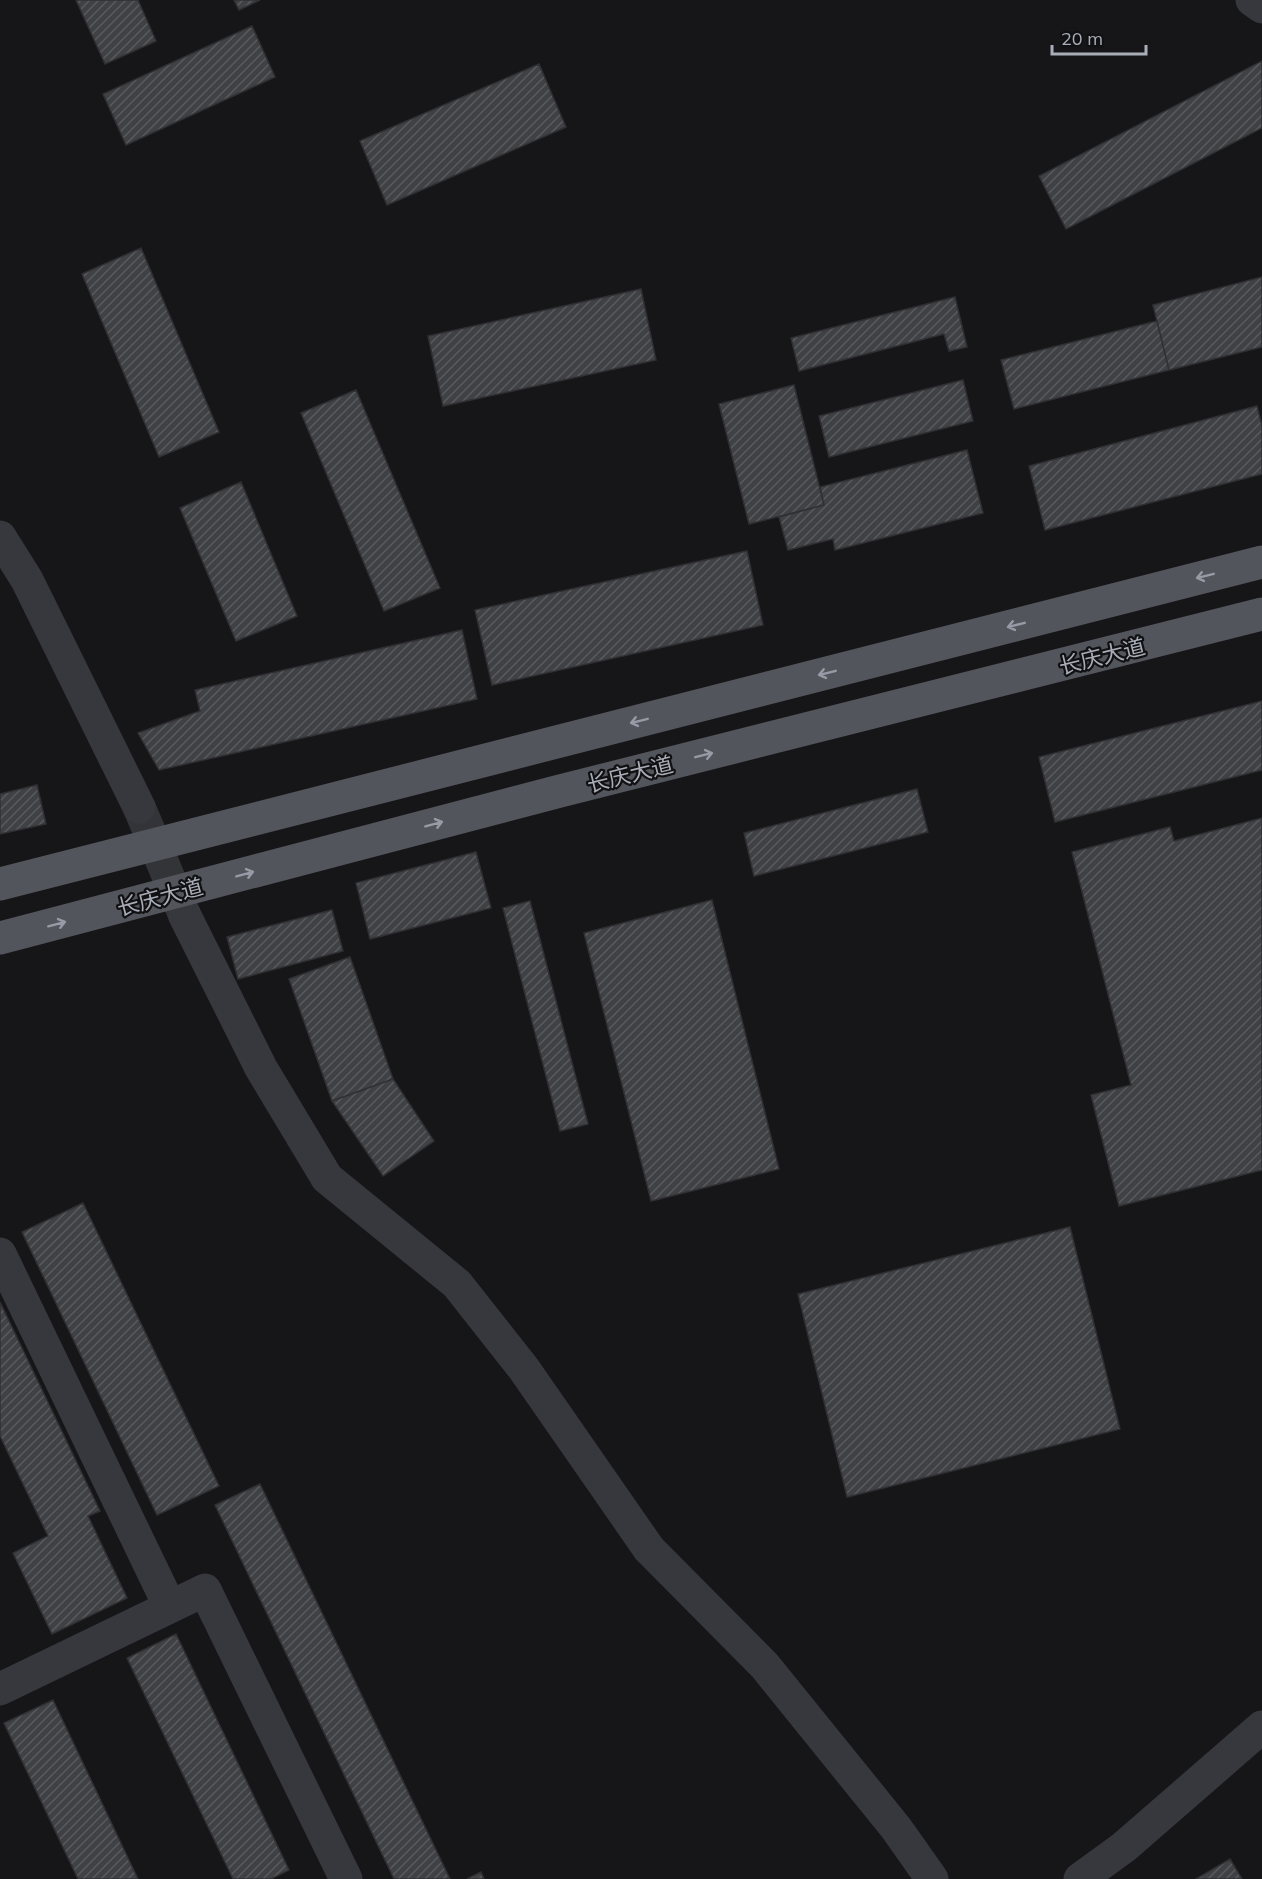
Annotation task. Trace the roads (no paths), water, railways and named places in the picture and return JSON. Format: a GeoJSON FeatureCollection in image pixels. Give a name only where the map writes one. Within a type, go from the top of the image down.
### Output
{"type":"FeatureCollection","features":[{"type":"Feature","properties":{"kind":"main road"},"geometry":{"type":"LineString","coordinates":[[0,884],[1262,562]]}},
{"type":"Feature","properties":{"kind":"main road","name":"长庆大道"},"geometry":{"type":"LineString","coordinates":[[0,938],[560,791],[1262,614]]}},
{"type":"Feature","properties":{"kind":"street"},"geometry":{"type":"LineString","coordinates":[[1252,0],[1262,7]]}},
{"type":"Feature","properties":{"kind":"street"},"geometry":{"type":"LineString","coordinates":[[0,537],[27,580],[139,807]]}},
{"type":"Feature","properties":{"kind":"street"},"geometry":{"type":"LineString","coordinates":[[185,916],[261,1068],[327,1178],[457,1284],[524,1370],[649,1549],[765,1666],[896,1828],[932,1879]]}},
{"type":"Feature","properties":{"kind":"street"},"geometry":{"type":"LineString","coordinates":[[0,1254],[170,1606]]}},
{"type":"Feature","properties":{"kind":"street"},"geometry":{"type":"LineString","coordinates":[[0,1689],[205,1590],[346,1879]]}},
{"type":"Feature","properties":{"kind":"street"},"geometry":{"type":"LineString","coordinates":[[1080,1879],[1124,1847],[1262,1727]]}},
{"type":"Feature","properties":{"kind":"tunnel"},"geometry":{"type":"LineString","coordinates":[[139,807],[185,916]]}}]}
